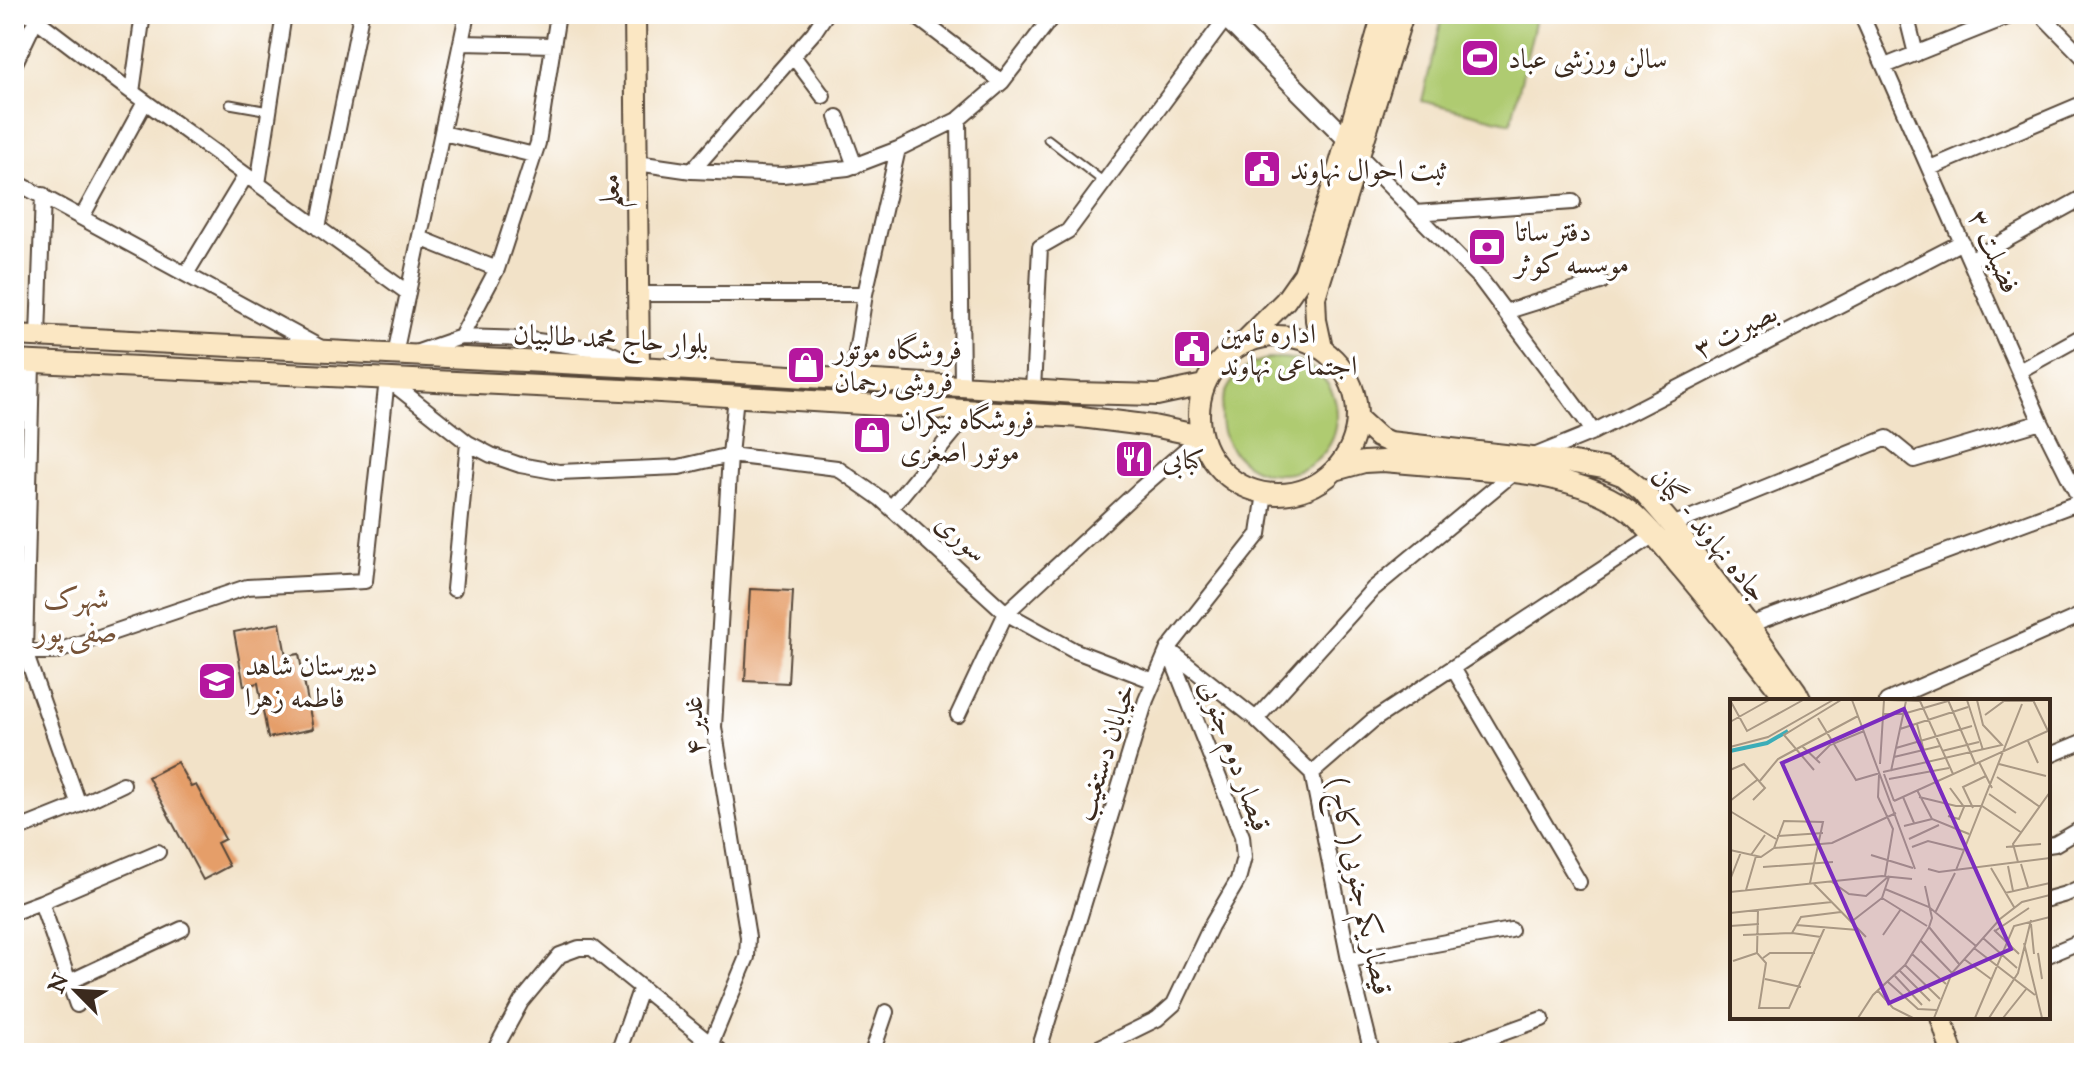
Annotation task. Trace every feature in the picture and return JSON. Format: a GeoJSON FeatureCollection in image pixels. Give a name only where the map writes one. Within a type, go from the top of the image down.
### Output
{"type":"FeatureCollection","features":[{"type":"Feature","properties":{"kind":"main road","name":"معلم"},"geometry":{"type":"LineString","coordinates":[[635,14],[639,367]]}},
{"type":"Feature","properties":{"kind":"main road"},"geometry":{"type":"LineString","coordinates":[[1243,343],[1269,335],[1296,337],[1322,348],[1338,362],[1350,381],[1357,403],[1357,425],[1351,447],[1335,470],[1306,489],[1286,494],[1265,493],[1244,487],[1225,474],[1211,457],[1201,436],[1200,402],[1204,385],[1214,368],[1285,301],[1304,274],[1383,14]]}},
{"type":"Feature","properties":{"kind":"main road"},"geometry":{"type":"LineString","coordinates":[[1322,348],[1315,297],[1403,14]]}},
{"type":"Feature","properties":{"kind":"main road","name":"بلوار حاج محمد طالبیان"},"geometry":{"type":"LineString","coordinates":[[14,335],[1033,390],[1157,395],[1204,385]]}},
{"type":"Feature","properties":{"kind":"main road","name":"بلوار حاج محمد طالبیان"},"geometry":{"type":"LineString","coordinates":[[23,362],[736,396],[1081,417],[1201,436]]}},
{"type":"Feature","properties":{"kind":"main road","name":"جاده نهاوند - گیان"},"geometry":{"type":"LineString","coordinates":[[1357,418],[1378,437],[1389,442],[1522,465]]}},
{"type":"Feature","properties":{"kind":"main road","name":"جاده نهاوند - گیان"},"geometry":{"type":"LineString","coordinates":[[1335,470],[1364,462],[1383,461],[1592,465],[1624,476],[1642,490],[1696,585],[1786,699]]}},
{"type":"Feature","properties":{"kind":"main road","name":"جاده نهاوند - گیان"},"geometry":{"type":"LineString","coordinates":[[1663,530],[1749,625],[1800,699]]}},
{"type":"Feature","properties":{"kind":"main road"},"geometry":{"type":"LineString","coordinates":[[1942,1019],[1952,1053]]}},
{"type":"Feature","properties":{"kind":"street"},"geometry":{"type":"LineString","coordinates":[[132,92],[143,14]]}},
{"type":"Feature","properties":{"kind":"street"},"geometry":{"type":"LineString","coordinates":[[186,274],[252,180],[269,111],[284,14]]}},
{"type":"Feature","properties":{"kind":"street"},"geometry":{"type":"LineString","coordinates":[[318,228],[361,14]]}},
{"type":"Feature","properties":{"kind":"street"},"geometry":{"type":"LineString","coordinates":[[467,14],[408,293],[401,355],[461,337],[523,339],[603,350],[639,367]]}},
{"type":"Feature","properties":{"kind":"street"},"geometry":{"type":"LineString","coordinates":[[461,337],[497,269],[538,143],[558,14]]}},
{"type":"Feature","properties":{"kind":"street"},"geometry":{"type":"LineString","coordinates":[[692,171],[814,32],[826,14]]}},
{"type":"Feature","properties":{"kind":"street"},"geometry":{"type":"LineString","coordinates":[[637,163],[692,171],[783,175],[855,166],[959,119],[1002,82],[1054,14]]}},
{"type":"Feature","properties":{"kind":"street","name":"فضیلت ۳"},"geometry":{"type":"LineString","coordinates":[[1861,14],[2041,422],[2082,505]]}},
{"type":"Feature","properties":{"kind":"street"},"geometry":{"type":"LineString","coordinates":[[1906,14],[1916,54]]}},
{"type":"Feature","properties":{"kind":"street"},"geometry":{"type":"LineString","coordinates":[[1885,66],[2015,14]]}},
{"type":"Feature","properties":{"kind":"street"},"geometry":{"type":"LineString","coordinates":[[2041,14],[2084,58]]}},
{"type":"Feature","properties":{"kind":"street"},"geometry":{"type":"LineString","coordinates":[[14,65],[33,16],[145,102],[408,293]]}},
{"type":"Feature","properties":{"kind":"street"},"geometry":{"type":"LineString","coordinates":[[1033,390],[1040,247],[1068,231],[1224,16],[1347,139]]}},
{"type":"Feature","properties":{"kind":"street"},"geometry":{"type":"LineString","coordinates":[[922,17],[1002,82]]}},
{"type":"Feature","properties":{"kind":"street"},"geometry":{"type":"LineString","coordinates":[[461,43],[553,45]]}},
{"type":"Feature","properties":{"kind":"street"},"geometry":{"type":"LineString","coordinates":[[793,56],[823,96]]}},
{"type":"Feature","properties":{"kind":"street"},"geometry":{"type":"LineString","coordinates":[[82,217],[145,102]]}},
{"type":"Feature","properties":{"kind":"street"},"geometry":{"type":"LineString","coordinates":[[1930,168],[2084,103]]}},
{"type":"Feature","properties":{"kind":"street"},"geometry":{"type":"LineString","coordinates":[[837,117],[855,166]]}},
{"type":"Feature","properties":{"kind":"street"},"geometry":{"type":"LineString","coordinates":[[959,119],[962,386]]}},
{"type":"Feature","properties":{"kind":"street"},"geometry":{"type":"LineString","coordinates":[[443,133],[534,155]]}},
{"type":"Feature","properties":{"kind":"street"},"geometry":{"type":"LineString","coordinates":[[852,379],[865,294],[898,149]]}},
{"type":"Feature","properties":{"kind":"street"},"geometry":{"type":"LineString","coordinates":[[1360,156],[1482,281],[1593,432]]}},
{"type":"Feature","properties":{"kind":"street"},"geometry":{"type":"LineString","coordinates":[[14,181],[326,351]]}},
{"type":"Feature","properties":{"kind":"street"},"geometry":{"type":"LineString","coordinates":[[38,336],[43,195]]}},
{"type":"Feature","properties":{"kind":"street"},"geometry":{"type":"LineString","coordinates":[[1970,260],[2084,197]]}},
{"type":"Feature","properties":{"kind":"street"},"geometry":{"type":"LineString","coordinates":[[1415,213],[1573,202]]}},
{"type":"Feature","properties":{"kind":"street"},"geometry":{"type":"LineString","coordinates":[[420,238],[497,269]]}},
{"type":"Feature","properties":{"kind":"street","name":"بصیرت ۳"},"geometry":{"type":"LineString","coordinates":[[1256,719],[1373,589],[1522,465],[1593,432],[1962,242]]}},
{"type":"Feature","properties":{"kind":"street"},"geometry":{"type":"LineString","coordinates":[[1505,312],[1601,282]]}},
{"type":"Feature","properties":{"kind":"street"},"geometry":{"type":"LineString","coordinates":[[638,294],[865,294]]}},
{"type":"Feature","properties":{"kind":"street"},"geometry":{"type":"LineString","coordinates":[[2019,371],[2084,335]]}},
{"type":"Feature","properties":{"kind":"street"},"geometry":{"type":"LineString","coordinates":[[23,362],[20,652],[79,805]]}},
{"type":"Feature","properties":{"kind":"street"},"geometry":{"type":"LineString","coordinates":[[20,652],[55,652],[247,587],[365,581],[387,379]]}},
{"type":"Feature","properties":{"kind":"street"},"geometry":{"type":"LineString","coordinates":[[387,379],[468,443],[520,465],[559,472],[679,467],[730,455]]}},
{"type":"Feature","properties":{"kind":"street","name":"غدیر ۴"},"geometry":{"type":"LineString","coordinates":[[713,1050],[747,957],[748,937],[714,727],[736,396]]}},
{"type":"Feature","properties":{"kind":"street"},"geometry":{"type":"LineString","coordinates":[[891,508],[971,411]]}},
{"type":"Feature","properties":{"kind":"street"},"geometry":{"type":"LineString","coordinates":[[1312,773],[1372,721],[1663,530],[1887,438],[1914,460],[2041,422]]}},
{"type":"Feature","properties":{"kind":"street"},"geometry":{"type":"LineString","coordinates":[[958,715],[1006,613],[1201,436]]}},
{"type":"Feature","properties":{"kind":"street"},"geometry":{"type":"LineString","coordinates":[[454,589],[468,443]]}},
{"type":"Feature","properties":{"kind":"street","name":"سوری"},"geometry":{"type":"LineString","coordinates":[[730,455],[837,468],[891,508],[1006,613],[1073,650],[1154,681]]}},
{"type":"Feature","properties":{"kind":"street","name":"خیابان دستغیب"},"geometry":{"type":"LineString","coordinates":[[1038,1053],[1141,714],[1154,681],[1168,649],[1259,534],[1265,493]]}},
{"type":"Feature","properties":{"kind":"street"},"geometry":{"type":"LineString","coordinates":[[1749,625],[2082,505]]}},
{"type":"Feature","properties":{"kind":"street"},"geometry":{"type":"LineString","coordinates":[[1892,699],[2084,614]]}},
{"type":"Feature","properties":{"kind":"street","name":"قیصار یکم جنوبی ( کاج )"},"geometry":{"type":"LineString","coordinates":[[1168,649],[1256,719],[1312,773],[1349,960],[1372,1053]]}},
{"type":"Feature","properties":{"kind":"street","name":"قیصار دوم جنوبی"},"geometry":{"type":"LineString","coordinates":[[1088,1053],[1157,1019],[1174,1004],[1184,987],[1191,964],[1238,880],[1244,857],[1242,836],[1168,649]]}},
{"type":"Feature","properties":{"kind":"street"},"geometry":{"type":"LineString","coordinates":[[1453,668],[1579,882]]}},
{"type":"Feature","properties":{"kind":"street"},"geometry":{"type":"LineString","coordinates":[[2050,755],[2084,741]]}},
{"type":"Feature","properties":{"kind":"street"},"geometry":{"type":"LineString","coordinates":[[14,831],[123,784]]}},
{"type":"Feature","properties":{"kind":"street"},"geometry":{"type":"LineString","coordinates":[[2050,845],[2084,827]]}},
{"type":"Feature","properties":{"kind":"street"},"geometry":{"type":"LineString","coordinates":[[14,912],[158,852]]}},
{"type":"Feature","properties":{"kind":"street"},"geometry":{"type":"LineString","coordinates":[[2050,898],[2084,886]]}},
{"type":"Feature","properties":{"kind":"street"},"geometry":{"type":"LineString","coordinates":[[41,902],[77,1005]]}},
{"type":"Feature","properties":{"kind":"street"},"geometry":{"type":"LineString","coordinates":[[69,982],[182,929]]}},
{"type":"Feature","properties":{"kind":"street"},"geometry":{"type":"LineString","coordinates":[[1349,960],[1511,930]]}},
{"type":"Feature","properties":{"kind":"street"},"geometry":{"type":"LineString","coordinates":[[2050,954],[2084,940]]}},
{"type":"Feature","properties":{"kind":"street"},"geometry":{"type":"LineString","coordinates":[[493,1053],[521,1002],[560,955],[579,948],[592,948],[713,1050]]}},
{"type":"Feature","properties":{"kind":"street"},"geometry":{"type":"LineString","coordinates":[[618,1053],[641,987]]}},
{"type":"Feature","properties":{"kind":"street"},"geometry":{"type":"LineString","coordinates":[[872,1053],[886,1012]]}},
{"type":"Feature","properties":{"kind":"street"},"geometry":{"type":"LineString","coordinates":[[1447,1053],[1542,1019]]}},
{"type":"Feature","properties":{"kind":"lane"},"geometry":{"type":"LineString","coordinates":[[230,104],[269,111]]}},
{"type":"Feature","properties":{"kind":"lane"},"geometry":{"type":"LineString","coordinates":[[1048,139],[1104,182]]}},
{"type":"Feature","properties":{"kind":"green space","name":"سالن ورزشی عباد"},"geometry":{"type":"Polygon","coordinates":[[[1443,14],[1537,14],[1511,123],[1422,101],[1443,14]]]}},
{"type":"Feature","properties":{"kind":"green space"},"geometry":{"type":"Polygon","coordinates":[[[1279,358],[1301,363],[1320,375],[1332,394],[1337,416],[1332,438],[1320,457],[1301,469],[1279,474],[1257,469],[1238,457],[1226,438],[1221,416],[1226,394],[1238,375],[1257,363],[1279,358]]]}},
{"type":"Feature","properties":{"kind":"building"},"geometry":{"type":"Polygon","coordinates":[[[750,589],[793,591],[788,683],[745,681],[750,589]]]}},
{"type":"Feature","properties":{"kind":"building"},"geometry":{"type":"Polygon","coordinates":[[[280,623],[286,656],[299,654],[313,729],[268,738],[258,683],[244,686],[234,632],[280,623]]]}},
{"type":"Feature","properties":{"kind":"building"},"geometry":{"type":"Polygon","coordinates":[[[177,762],[191,787],[196,785],[225,839],[217,843],[229,866],[203,880],[148,777],[177,762]]]}},
{"type":"Feature","properties":{"kind":"place","name":"سالن ورزشی عباد"},"geometry":{"type":"Point","coordinates":[1480,58]}},
{"type":"Feature","properties":{"kind":"place","name":"ثبت احوال نهاوند"},"geometry":{"type":"Point","coordinates":[1262,169]}},
{"type":"Feature","properties":{"kind":"place","name":"دفتر ساتا موسسه کوثر"},"geometry":{"type":"Point","coordinates":[1487,247]}},
{"type":"Feature","properties":{"kind":"place","name":"اداره تامین اجتماعی نهاوند"},"geometry":{"type":"Point","coordinates":[1192,349]}},
{"type":"Feature","properties":{"kind":"place","name":"فروشگاه موتور فروشی رحمان"},"geometry":{"type":"Point","coordinates":[806,365]}},
{"type":"Feature","properties":{"kind":"place","name":"فروشگاه نیکران موتور اصغری"},"geometry":{"type":"Point","coordinates":[872,435]}},
{"type":"Feature","properties":{"kind":"place","name":"کبابی"},"geometry":{"type":"Point","coordinates":[1134,459]}},
{"type":"Feature","properties":{"kind":"place","name":"دبیرستان شاهد فاطمه زهرا"},"geometry":{"type":"Point","coordinates":[217,681]}},
{"type":"Feature","properties":{"kind":"district","name":"شهرک صفی پور"},"geometry":{"type":"Point","coordinates":[76,615]}}]}
